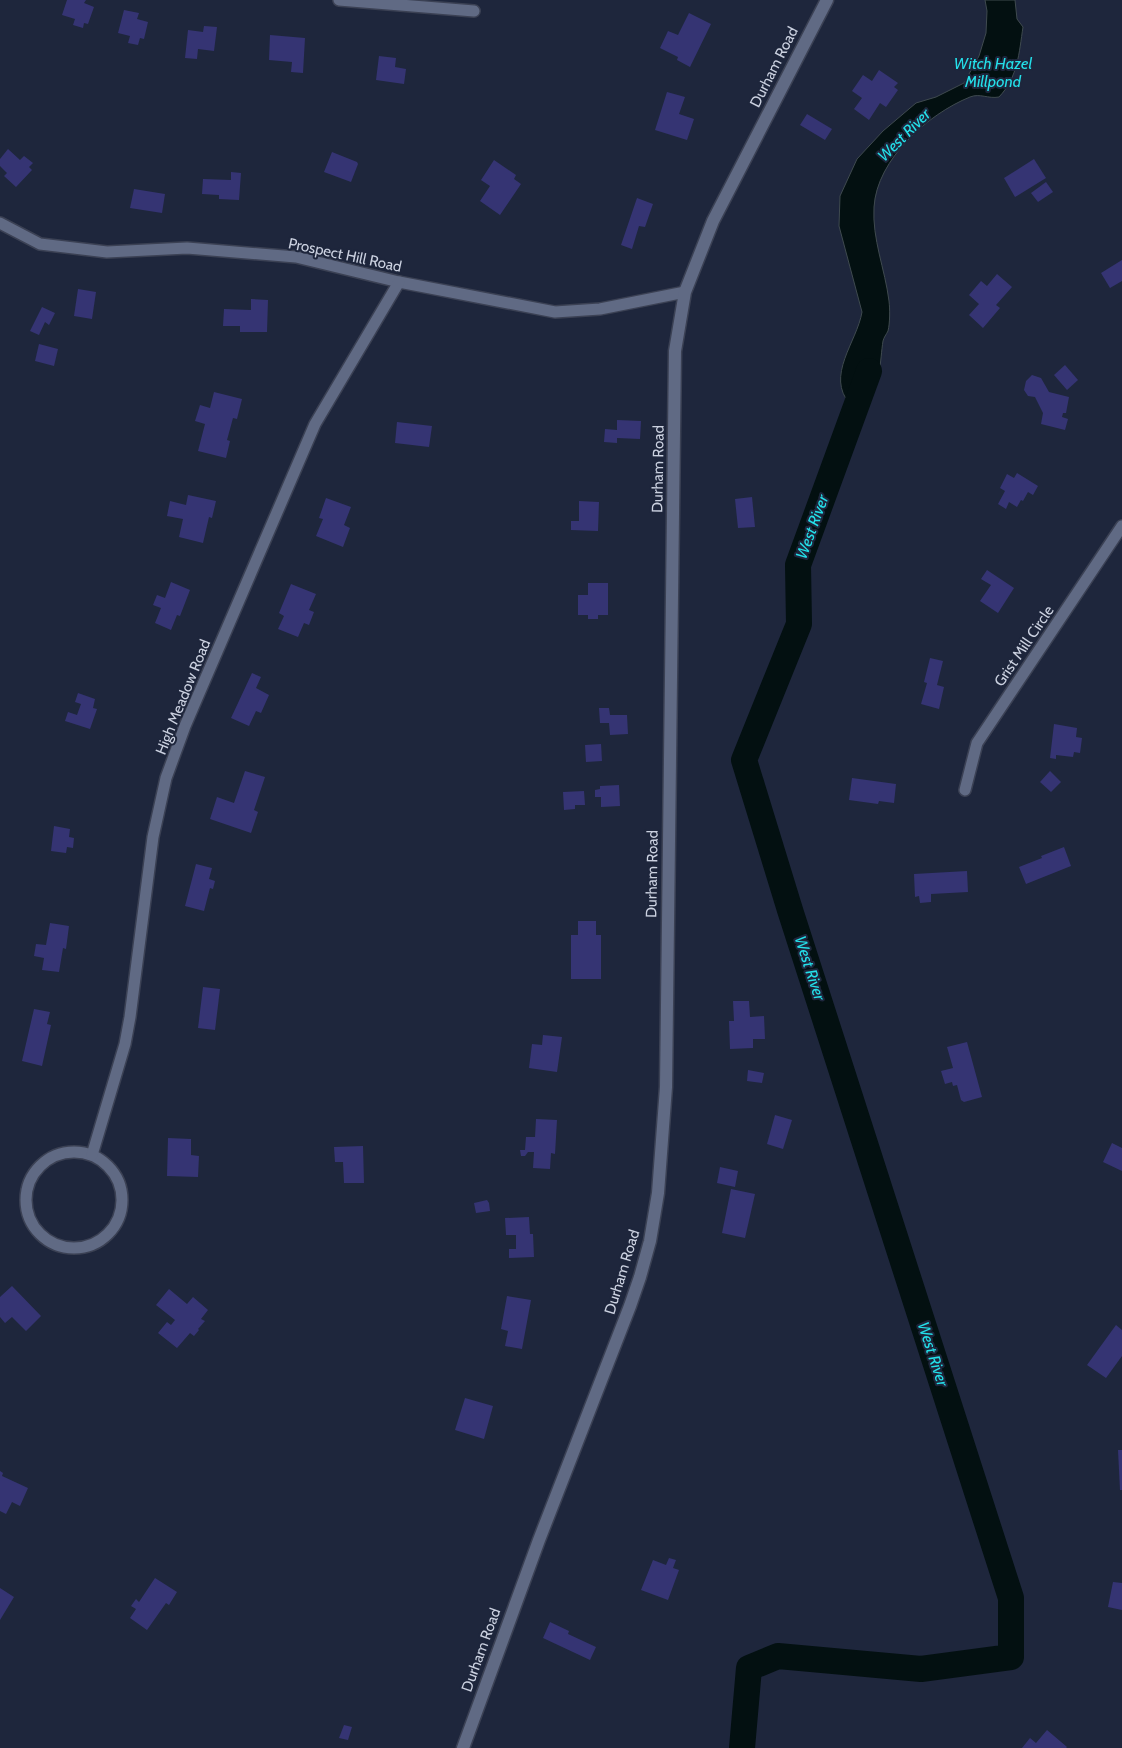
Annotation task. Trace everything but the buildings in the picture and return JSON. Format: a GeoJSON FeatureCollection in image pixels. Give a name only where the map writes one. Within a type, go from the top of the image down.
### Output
{"type":"FeatureCollection","features":[{"type":"Feature","properties":{"kind":"main road","name":"Durham Road"},"geometry":{"type":"LineString","coordinates":[[463,1748],[539,1540],[630,1306],[650,1241],[658,1193],[666,1087],[675,351],[684,292],[713,221],[827,0]]}},
{"type":"Feature","properties":{"kind":"street"},"geometry":{"type":"LineString","coordinates":[[339,0],[474,11]]}},
{"type":"Feature","properties":{"kind":"street","name":"Prospect Hill Road"},"geometry":{"type":"LineString","coordinates":[[0,223],[40,244],[106,252],[188,248],[296,257],[399,282],[555,312],[600,309],[684,292]]}},
{"type":"Feature","properties":{"kind":"street","name":"High Meadow Road"},"geometry":{"type":"LineString","coordinates":[[92,1155],[127,1035],[153,837],[166,778],[189,717],[315,424],[399,282]]}},
{"type":"Feature","properties":{"kind":"street","name":"Grist Mill Circle"},"geometry":{"type":"LineString","coordinates":[[965,790],[977,743],[1122,526]]}},
{"type":"Feature","properties":{"kind":"street"},"geometry":{"type":"LineString","coordinates":[[81,1152],[92,1155],[108,1166],[119,1182],[123,1201],[119,1220],[107,1236],[91,1246],[72,1249],[53,1244],[38,1232],[28,1214],[26,1193],[29,1182],[41,1165],[60,1154],[81,1152]]}},
{"type":"Feature","properties":{"kind":"water","name":"Witch Hazel Millpond"},"geometry":{"type":"Polygon","coordinates":[[[985,0],[1015,0],[1017,19],[1023,27],[1014,73],[999,97],[970,97],[938,115],[922,127],[907,140],[884,172],[877,189],[874,219],[889,301],[889,328],[884,337],[879,372],[872,393],[863,402],[850,404],[843,393],[841,370],[862,312],[839,226],[840,196],[857,159],[883,131],[916,103],[936,97],[964,83],[979,56],[986,33],[987,11],[985,0]]]}},
{"type":"Feature","properties":{"kind":"waterway","name":"West River"},"geometry":{"type":"LineString","coordinates":[[742,1748],[749,1668],[778,1656],[921,1669],[1011,1657],[1011,1598],[790,910],[744,760],[799,624],[798,565],[869,371]]}}]}
